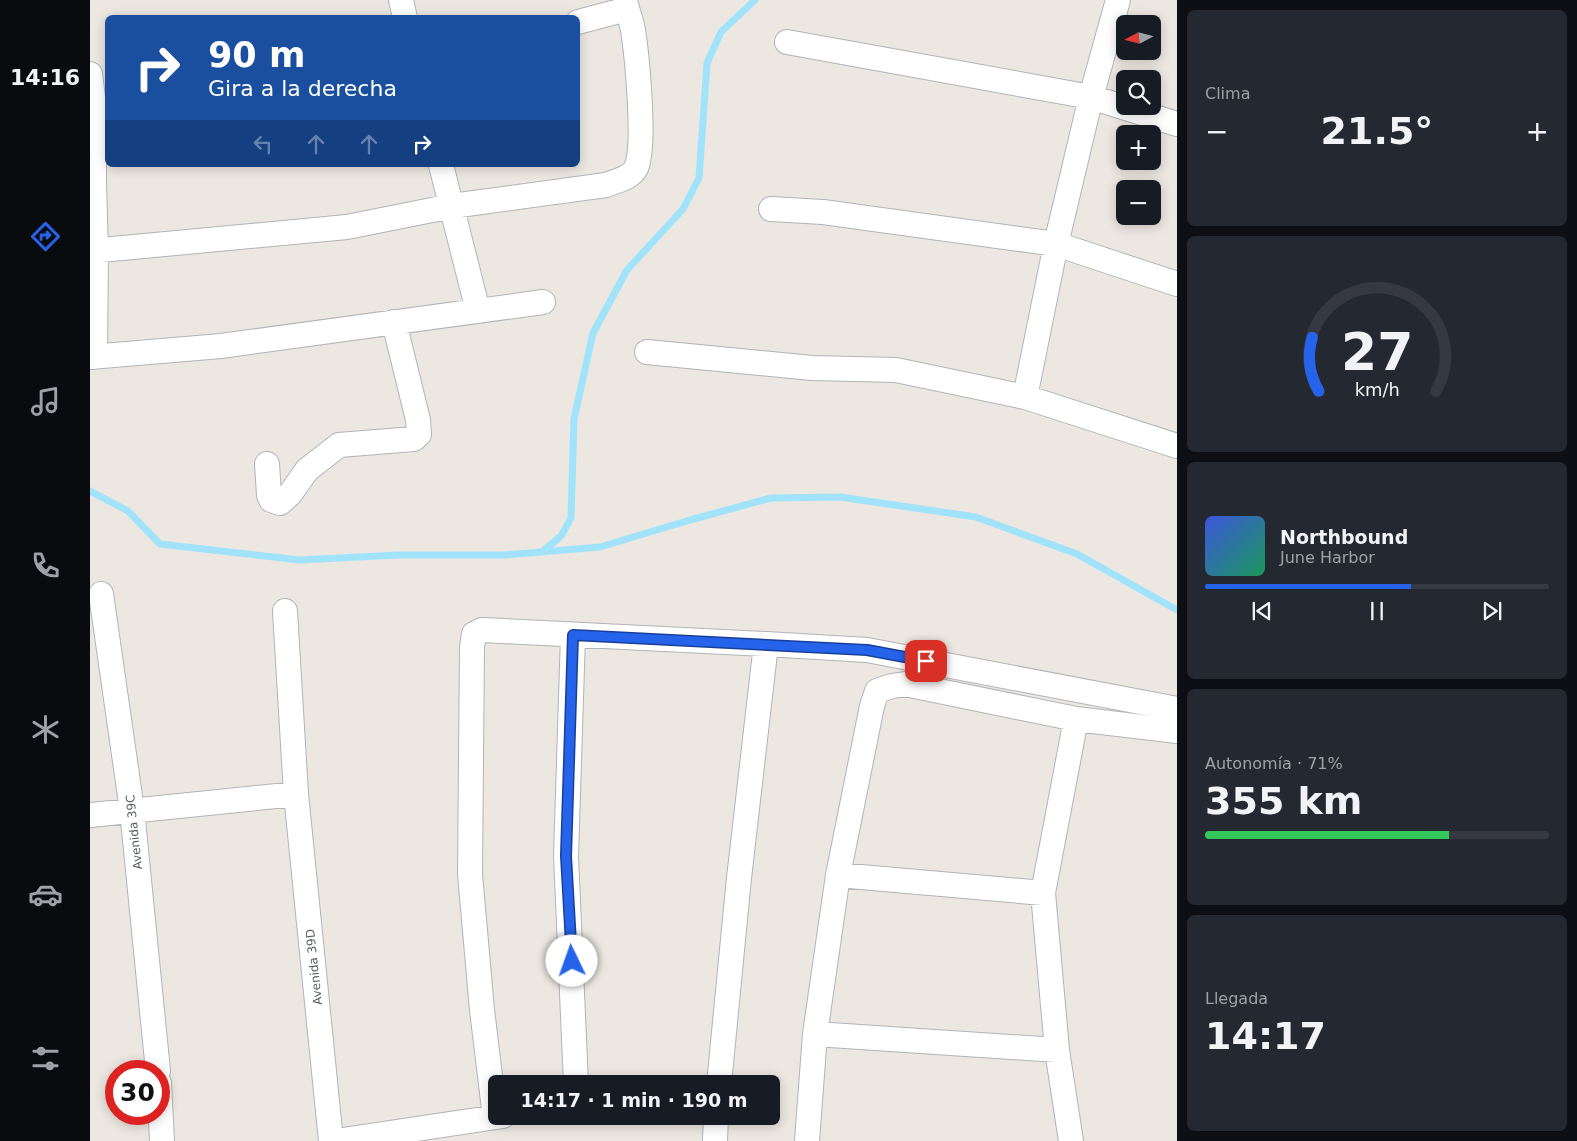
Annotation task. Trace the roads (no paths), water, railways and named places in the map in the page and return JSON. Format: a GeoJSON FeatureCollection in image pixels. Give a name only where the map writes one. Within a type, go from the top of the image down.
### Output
{"type":"FeatureCollection","features":[{"type":"Feature","properties":{"kind":"street"},"geometry":{"type":"LineString","coordinates":[[401,0],[404,15]]}},
{"type":"Feature","properties":{"kind":"street"},"geometry":{"type":"LineString","coordinates":[[1025,397],[1056,244],[1091,97],[1118,0]]}},
{"type":"Feature","properties":{"kind":"street"},"geometry":{"type":"LineString","coordinates":[[93,251],[347,227],[452,206],[606,185],[630,175],[636,169],[640,148],[639,93],[633,29],[626,4],[580,21]]}},
{"type":"Feature","properties":{"kind":"street"},"geometry":{"type":"LineString","coordinates":[[787,42],[1091,97],[1177,124]]}},
{"type":"Feature","properties":{"kind":"street"},"geometry":{"type":"LineString","coordinates":[[90,74],[100,150],[93,251],[92,357],[221,346],[543,302]]}},
{"type":"Feature","properties":{"kind":"street"},"geometry":{"type":"LineString","coordinates":[[442,167],[478,311]]}},
{"type":"Feature","properties":{"kind":"street"},"geometry":{"type":"LineString","coordinates":[[771,209],[823,212],[1056,244],[1177,284]]}},
{"type":"Feature","properties":{"kind":"street"},"geometry":{"type":"LineString","coordinates":[[267,464],[269,495],[272,500],[280,503],[290,494],[307,470],[339,445],[414,439],[419,434],[418,420],[394,322]]}},
{"type":"Feature","properties":{"kind":"street"},"geometry":{"type":"LineString","coordinates":[[647,352],[812,368],[896,370],[1025,397],[1177,446]]}},
{"type":"Feature","properties":{"kind":"street","name":"Avenida 39C"},"geometry":{"type":"LineString","coordinates":[[101,594],[132,810],[157,1060]]}},
{"type":"Feature","properties":{"kind":"street","name":"Avenida 39D"},"geometry":{"type":"LineString","coordinates":[[285,612],[296,794],[331,1141]]}},
{"type":"Feature","properties":{"kind":"street"},"geometry":{"type":"LineString","coordinates":[[492,1075],[482,1010],[470,874],[472,647],[474,634],[482,630],[867,650],[1177,709]]}},
{"type":"Feature","properties":{"kind":"street"},"geometry":{"type":"LineString","coordinates":[[573,635],[566,856],[576,1075]]}},
{"type":"Feature","properties":{"kind":"street"},"geometry":{"type":"LineString","coordinates":[[720,1075],[739,878],[766,644]]}},
{"type":"Feature","properties":{"kind":"street"},"geometry":{"type":"LineString","coordinates":[[807,1141],[815,1034],[838,875],[872,706],[877,691],[905,684],[1076,719],[1177,731]]}},
{"type":"Feature","properties":{"kind":"street"},"geometry":{"type":"LineString","coordinates":[[1071,1141],[1057,1050],[1043,893],[1076,719]]}},
{"type":"Feature","properties":{"kind":"street"},"geometry":{"type":"LineString","coordinates":[[90,815],[296,794]]}},
{"type":"Feature","properties":{"kind":"street"},"geometry":{"type":"LineString","coordinates":[[838,875],[1043,893]]}},
{"type":"Feature","properties":{"kind":"street"},"geometry":{"type":"LineString","coordinates":[[815,1034],[1057,1050]]}},
{"type":"Feature","properties":{"kind":"street"},"geometry":{"type":"LineString","coordinates":[[336,1141],[488,1119]]}},
{"type":"Feature","properties":{"kind":"street"},"geometry":{"type":"LineString","coordinates":[[161,1125],[162,1141]]}},
{"type":"Feature","properties":{"kind":"street"},"geometry":{"type":"LineString","coordinates":[[715,1141],[716,1125]]}},
{"type":"Feature","properties":{"kind":"waterway"},"geometry":{"type":"LineString","coordinates":[[543,551],[561,536],[571,518],[574,419],[593,333],[627,270],[683,209],[699,178],[707,63],[721,32],[755,0]]}},
{"type":"Feature","properties":{"kind":"waterway"},"geometry":{"type":"LineString","coordinates":[[90,491],[128,511],[160,544],[299,560],[399,555],[504,555],[600,547],[771,498],[840,497],[976,517],[1077,554],[1177,610]]}}]}
